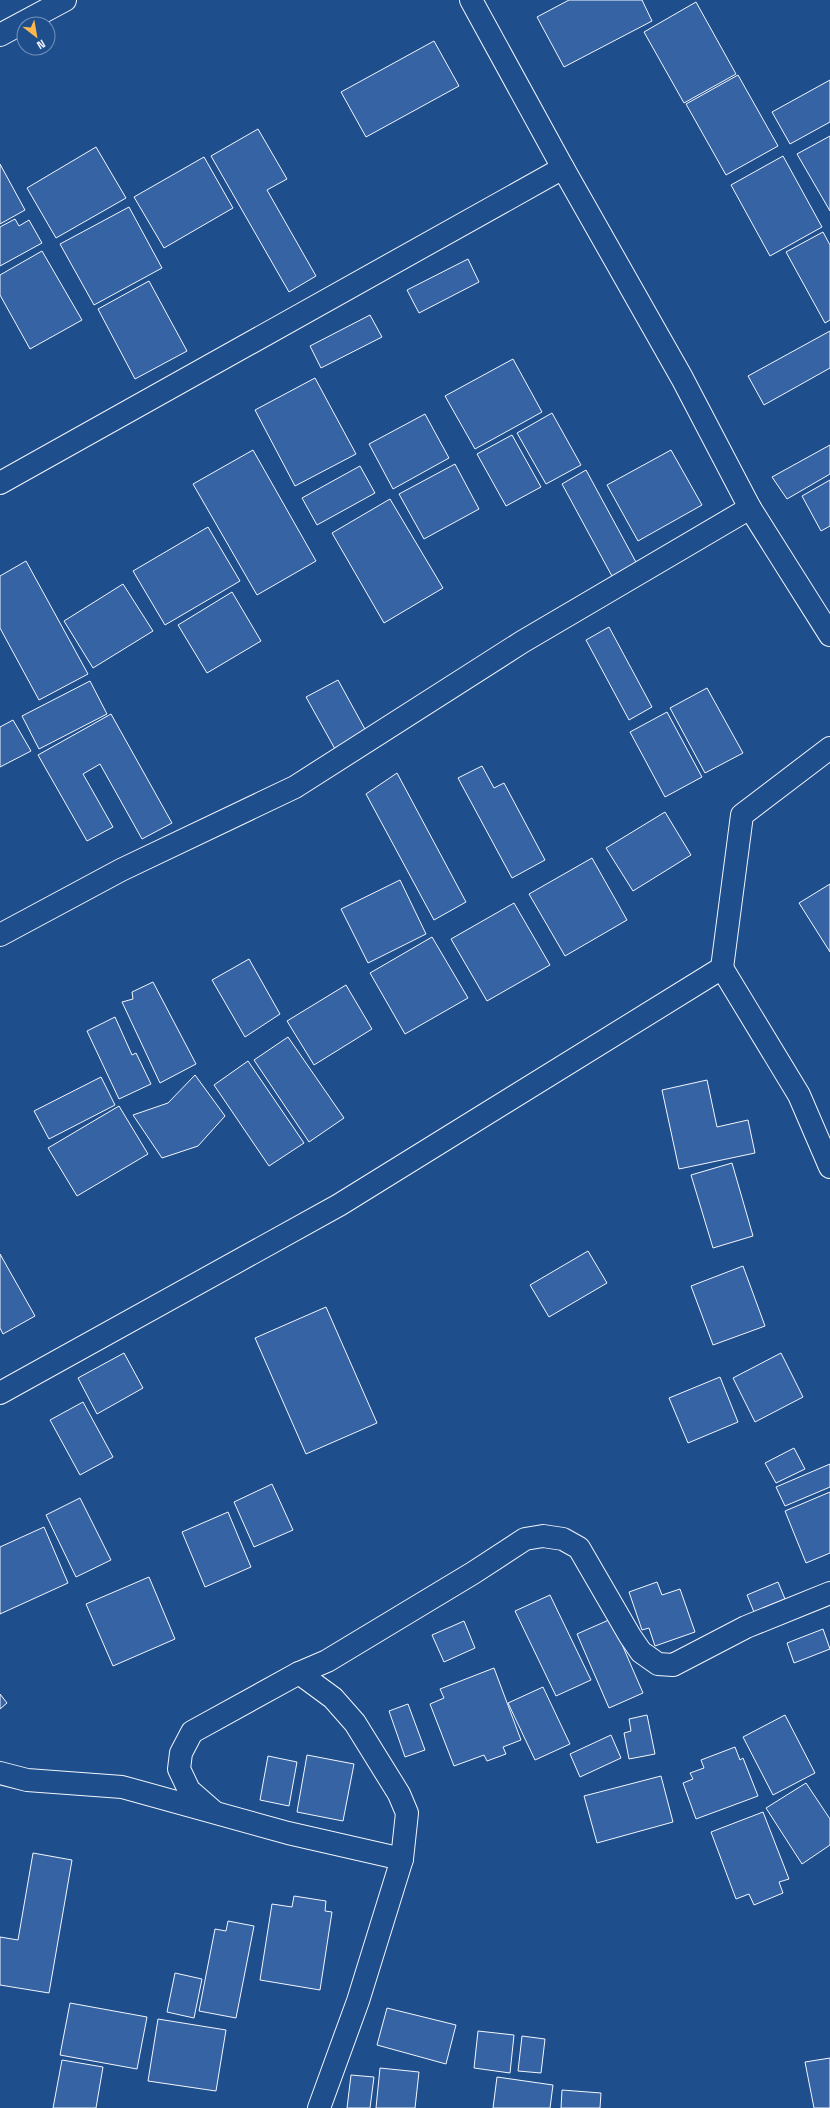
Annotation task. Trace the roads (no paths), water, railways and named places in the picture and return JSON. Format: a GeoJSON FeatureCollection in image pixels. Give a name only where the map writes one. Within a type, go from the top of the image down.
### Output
{"type":"FeatureCollection","features":[{"type":"Feature","properties":{"kind":"street"},"geometry":{"type":"LineString","coordinates":[[0,35],[65,0]]}},
{"type":"Feature","properties":{"kind":"street"},"geometry":{"type":"LineString","coordinates":[[471,0],[563,168],[682,378],[750,508],[830,636]]}},
{"type":"Feature","properties":{"kind":"street"},"geometry":{"type":"LineString","coordinates":[[0,484],[563,168]]}},
{"type":"Feature","properties":{"kind":"street"},"geometry":{"type":"LineString","coordinates":[[0,935],[121,870],[295,787],[522,642],[750,508]]}},
{"type":"Feature","properties":{"kind":"street"},"geometry":{"type":"LineString","coordinates":[[830,748],[742,815],[722,968],[799,1095],[830,1166]]}},
{"type":"Feature","properties":{"kind":"street"},"geometry":{"type":"LineString","coordinates":[[0,1393],[339,1205],[722,968]]}},
{"type":"Feature","properties":{"kind":"street"},"geometry":{"type":"LineString","coordinates":[[213,1811],[189,1790],[179,1769],[181,1753],[192,1732],[326,1661],[473,1573],[525,1539],[543,1536],[563,1539],[579,1548],[641,1652],[658,1664],[673,1665],[746,1627],[830,1593]]}},
{"type":"Feature","properties":{"kind":"street"},"geometry":{"type":"LineString","coordinates":[[299,1674],[333,1698],[355,1723],[399,1794],[407,1813],[402,1859],[358,2001],[319,2108]]}},
{"type":"Feature","properties":{"kind":"street"},"geometry":{"type":"LineString","coordinates":[[0,1773],[27,1780],[122,1787],[288,1833],[402,1859]]}}]}
